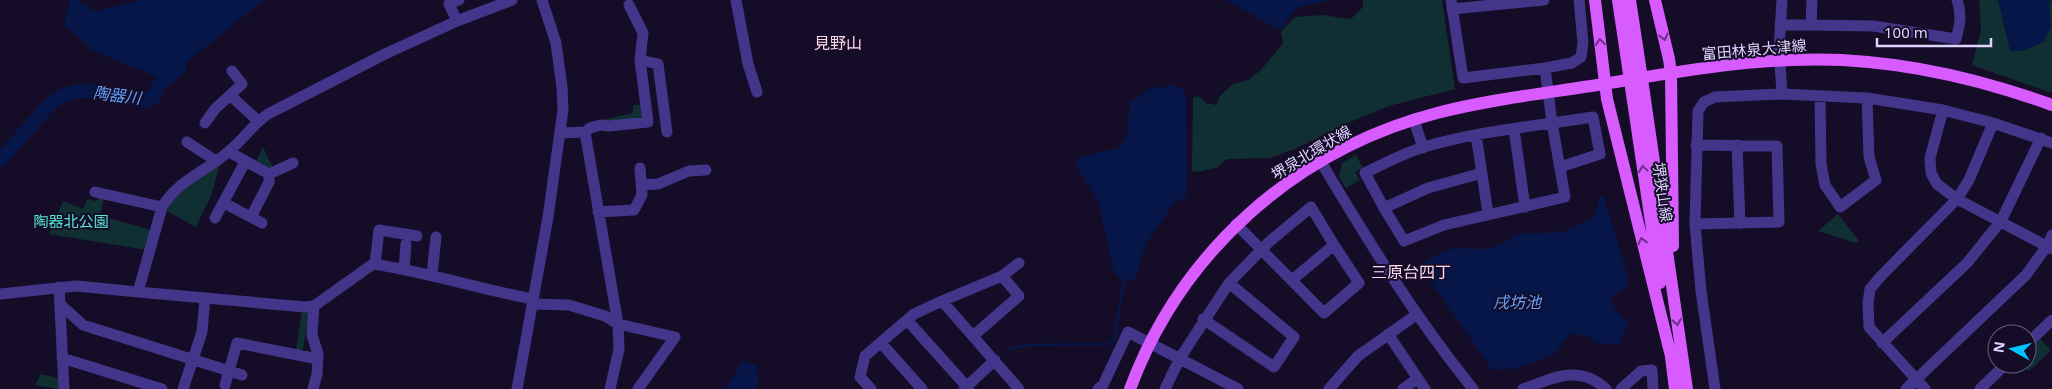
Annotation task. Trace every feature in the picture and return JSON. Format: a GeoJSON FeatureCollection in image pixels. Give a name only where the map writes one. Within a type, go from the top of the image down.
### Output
{"type":"FeatureCollection","features":[{"type":"Feature","properties":{"kind":"main road"},"geometry":{"type":"LineString","coordinates":[[1595,0],[1604,84],[1670,356]]}},
{"type":"Feature","properties":{"kind":"main road","name":"堺狭山線"},"geometry":{"type":"LineString","coordinates":[[1618,0],[1634,67],[1638,94],[1675,389]]}},
{"type":"Feature","properties":{"kind":"main road","name":"堺狭山線"},"geometry":{"type":"LineString","coordinates":[[1630,0],[1634,67]]}},
{"type":"Feature","properties":{"kind":"main road"},"geometry":{"type":"LineString","coordinates":[[1655,0],[1671,74],[1672,248],[1670,274]]}},
{"type":"Feature","properties":{"kind":"main road","name":"富田林泉大津線"},"geometry":{"type":"LineString","coordinates":[[1604,84],[1780,61],[1837,60],[1914,68],[1967,78],[2052,104]]}},
{"type":"Feature","properties":{"kind":"main road","name":"堺泉北環状線"},"geometry":{"type":"LineString","coordinates":[[1130,389],[1150,343],[1172,301],[1188,278],[1236,224],[1274,192],[1321,162],[1356,143],[1414,120],[1472,105],[1604,84]]}},
{"type":"Feature","properties":{"kind":"main road","name":"堺狭山線"},"geometry":{"type":"LineString","coordinates":[[1638,94],[1670,274],[1687,389]]}},
{"type":"Feature","properties":{"kind":"street"},"geometry":{"type":"LineString","coordinates":[[457,22],[450,4],[458,0]]}},
{"type":"Feature","properties":{"kind":"street"},"geometry":{"type":"LineString","coordinates":[[138,292],[162,208],[178,186],[229,152],[258,121],[268,114],[385,54],[512,0]]}},
{"type":"Feature","properties":{"kind":"street"},"geometry":{"type":"LineString","coordinates":[[517,389],[561,134],[563,110],[560,66],[556,43],[542,0]]}},
{"type":"Feature","properties":{"kind":"street"},"geometry":{"type":"LineString","coordinates":[[736,0],[748,64],[757,92]]}},
{"type":"Feature","properties":{"kind":"street"},"geometry":{"type":"LineString","coordinates":[[1544,0],[1451,4],[1463,78],[1545,68],[1572,63],[1581,57],[1583,42],[1579,0]]}},
{"type":"Feature","properties":{"kind":"street"},"geometry":{"type":"LineString","coordinates":[[1782,0],[1780,25],[1782,94]]}},
{"type":"Feature","properties":{"kind":"street"},"geometry":{"type":"LineString","coordinates":[[1811,25],[1812,0]]}},
{"type":"Feature","properties":{"kind":"street"},"geometry":{"type":"LineString","coordinates":[[1780,25],[1873,26],[1956,38],[1960,25],[1960,8],[1957,0]]}},
{"type":"Feature","properties":{"kind":"street"},"geometry":{"type":"LineString","coordinates":[[629,4],[643,33],[640,60],[648,122]]}},
{"type":"Feature","properties":{"kind":"street"},"geometry":{"type":"LineString","coordinates":[[561,134],[584,132],[600,125],[609,126],[648,122],[666,127],[658,64],[640,60]]}},
{"type":"Feature","properties":{"kind":"street"},"geometry":{"type":"LineString","coordinates":[[1545,68],[1552,123],[1565,197],[1444,225],[1404,241],[1365,173],[1423,148],[1476,135],[1552,123],[1594,117],[1600,154],[1560,167]]}},
{"type":"Feature","properties":{"kind":"street"},"geometry":{"type":"LineString","coordinates":[[205,123],[215,109],[242,84],[232,72]]}},
{"type":"Feature","properties":{"kind":"street"},"geometry":{"type":"LineString","coordinates":[[1715,389],[1701,291],[1695,224],[1698,111],[1709,99],[1715,97],[1782,94],[1867,98],[1943,110],[2047,141],[2001,221],[1967,263],[1882,343]]}},
{"type":"Feature","properties":{"kind":"street"},"geometry":{"type":"LineString","coordinates":[[230,95],[258,121]]}},
{"type":"Feature","properties":{"kind":"street"},"geometry":{"type":"LineString","coordinates":[[1820,96],[1822,171],[1825,185],[1840,207],[1876,180],[1869,157],[1867,98]]}},
{"type":"Feature","properties":{"kind":"street"},"geometry":{"type":"LineString","coordinates":[[1943,110],[1930,158],[1931,173],[1937,184],[1957,199],[2049,248]]}},
{"type":"Feature","properties":{"kind":"street"},"geometry":{"type":"LineString","coordinates":[[1414,120],[1423,148]]}},
{"type":"Feature","properties":{"kind":"street"},"geometry":{"type":"LineString","coordinates":[[1925,389],[1869,327],[1868,303],[1870,289],[1957,199],[1968,180],[1993,124]]}},
{"type":"Feature","properties":{"kind":"street"},"geometry":{"type":"LineString","coordinates":[[1514,129],[1525,207]]}},
{"type":"Feature","properties":{"kind":"street"},"geometry":{"type":"LineString","coordinates":[[584,132],[618,324],[619,349],[610,389]]}},
{"type":"Feature","properties":{"kind":"street"},"geometry":{"type":"LineString","coordinates":[[1476,135],[1488,214]]}},
{"type":"Feature","properties":{"kind":"street"},"geometry":{"type":"LineString","coordinates":[[187,142],[216,161]]}},
{"type":"Feature","properties":{"kind":"street"},"geometry":{"type":"LineString","coordinates":[[1695,224],[1779,222],[1777,146],[1696,145]]}},
{"type":"Feature","properties":{"kind":"street"},"geometry":{"type":"LineString","coordinates":[[1738,145],[1740,224]]}},
{"type":"Feature","properties":{"kind":"street"},"geometry":{"type":"LineString","coordinates":[[229,152],[269,174]]}},
{"type":"Feature","properties":{"kind":"street"},"geometry":{"type":"LineString","coordinates":[[216,218],[245,162]]}},
{"type":"Feature","properties":{"kind":"street"},"geometry":{"type":"LineString","coordinates":[[1321,162],[1379,259],[1416,315],[1473,389]]}},
{"type":"Feature","properties":{"kind":"street"},"geometry":{"type":"LineString","coordinates":[[269,174],[293,163]]}},
{"type":"Feature","properties":{"kind":"street"},"geometry":{"type":"LineString","coordinates":[[598,212],[634,210],[642,195],[640,168]]}},
{"type":"Feature","properties":{"kind":"street"},"geometry":{"type":"LineString","coordinates":[[641,185],[658,184],[688,171],[706,170]]}},
{"type":"Feature","properties":{"kind":"street"},"geometry":{"type":"LineString","coordinates":[[1384,208],[1428,188],[1482,173]]}},
{"type":"Feature","properties":{"kind":"street"},"geometry":{"type":"LineString","coordinates":[[251,217],[269,182],[269,174]]}},
{"type":"Feature","properties":{"kind":"street"},"geometry":{"type":"LineString","coordinates":[[95,192],[162,208]]}},
{"type":"Feature","properties":{"kind":"street"},"geometry":{"type":"LineString","coordinates":[[224,202],[262,223]]}},
{"type":"Feature","properties":{"kind":"street"},"geometry":{"type":"LineString","coordinates":[[1165,389],[1180,358],[1203,319],[1229,283],[1261,250],[1288,224],[1311,207],[1359,283],[1324,312],[1261,250],[1236,224]]}},
{"type":"Feature","properties":{"kind":"street"},"geometry":{"type":"LineString","coordinates":[[375,264],[379,230],[417,236]]}},
{"type":"Feature","properties":{"kind":"street"},"geometry":{"type":"LineString","coordinates":[[1906,389],[2026,275],[2049,248],[2052,235]]}},
{"type":"Feature","properties":{"kind":"street"},"geometry":{"type":"LineString","coordinates":[[432,274],[436,237]]}},
{"type":"Feature","properties":{"kind":"street"},"geometry":{"type":"LineString","coordinates":[[404,269],[406,244]]}},
{"type":"Feature","properties":{"kind":"street"},"geometry":{"type":"LineString","coordinates":[[1292,280],[1334,245]]}},
{"type":"Feature","properties":{"kind":"street"},"geometry":{"type":"LineString","coordinates":[[870,389],[860,377],[865,356],[914,314],[1002,276],[1019,263]]}},
{"type":"Feature","properties":{"kind":"street"},"geometry":{"type":"LineString","coordinates":[[0,294],[76,286],[305,307],[314,306],[375,264],[432,274],[532,301],[569,305],[605,316],[618,324],[675,338],[638,389]]}},
{"type":"Feature","properties":{"kind":"street"},"geometry":{"type":"LineString","coordinates":[[973,336],[1019,296],[1002,276]]}},
{"type":"Feature","properties":{"kind":"street"},"geometry":{"type":"LineString","coordinates":[[1203,319],[1274,366],[1294,337],[1229,283]]}},
{"type":"Feature","properties":{"kind":"street"},"geometry":{"type":"LineString","coordinates":[[59,287],[64,389]]}},
{"type":"Feature","properties":{"kind":"street"},"geometry":{"type":"LineString","coordinates":[[183,389],[202,332],[205,298]]}},
{"type":"Feature","properties":{"kind":"street"},"geometry":{"type":"LineString","coordinates":[[942,301],[1019,389]]}},
{"type":"Feature","properties":{"kind":"street"},"geometry":{"type":"LineString","coordinates":[[60,305],[82,325],[242,375]]}},
{"type":"Feature","properties":{"kind":"street"},"geometry":{"type":"LineString","coordinates":[[313,389],[318,358],[311,323],[314,306]]}},
{"type":"Feature","properties":{"kind":"street"},"geometry":{"type":"LineString","coordinates":[[1328,389],[1358,356],[1416,315]]}},
{"type":"Feature","properties":{"kind":"street"},"geometry":{"type":"LineString","coordinates":[[908,320],[967,388],[994,360]]}},
{"type":"Feature","properties":{"kind":"street"},"geometry":{"type":"LineString","coordinates":[[2037,334],[2052,320]]}},
{"type":"Feature","properties":{"kind":"street"},"geometry":{"type":"LineString","coordinates":[[1098,389],[1103,385],[1128,332],[1238,389]]}},
{"type":"Feature","properties":{"kind":"street"},"geometry":{"type":"LineString","coordinates":[[1388,334],[1425,389]]}},
{"type":"Feature","properties":{"kind":"street"},"geometry":{"type":"LineString","coordinates":[[224,385],[237,342],[318,358]]}},
{"type":"Feature","properties":{"kind":"street"},"geometry":{"type":"LineString","coordinates":[[881,343],[922,389]]}},
{"type":"Feature","properties":{"kind":"street"},"geometry":{"type":"LineString","coordinates":[[62,358],[162,389]]}},
{"type":"Feature","properties":{"kind":"street"},"geometry":{"type":"LineString","coordinates":[[1621,389],[1642,371],[1652,370],[1654,389]]}},
{"type":"Feature","properties":{"kind":"street"},"geometry":{"type":"LineString","coordinates":[[1523,389],[1574,374],[1593,378],[1606,389]]}},
{"type":"Feature","properties":{"kind":"street"},"geometry":{"type":"LineString","coordinates":[[1980,389],[1996,374]]}},
{"type":"Feature","properties":{"kind":"street"},"geometry":{"type":"LineString","coordinates":[[1403,389],[1417,379]]}},
{"type":"Feature","properties":{"kind":"green space"},"geometry":{"type":"Polygon","coordinates":[[[1363,0],[1442,0],[1455,89],[1389,106],[1348,123],[1295,149],[1270,158],[1227,159],[1216,168],[1192,171],[1193,98],[1199,96],[1206,103],[1216,105],[1220,96],[1233,84],[1248,80],[1261,70],[1283,43],[1281,32],[1295,17],[1322,15],[1351,19],[1363,7],[1363,0]]]}},
{"type":"Feature","properties":{"kind":"green space"},"geometry":{"type":"Polygon","coordinates":[[[1979,0],[2052,0],[2052,93],[1972,65],[1981,30],[1979,0]]]}},
{"type":"Feature","properties":{"kind":"green space"},"geometry":{"type":"Polygon","coordinates":[[[633,105],[641,105],[643,116],[639,119],[629,121],[602,120],[633,113],[633,105]]]}},
{"type":"Feature","properties":{"kind":"green space"},"geometry":{"type":"Polygon","coordinates":[[[263,147],[273,168],[269,170],[255,163],[263,147]]]}},
{"type":"Feature","properties":{"kind":"green space"},"geometry":{"type":"Polygon","coordinates":[[[1356,155],[1363,168],[1355,172],[1360,180],[1346,188],[1339,177],[1342,163],[1356,155]]]}},
{"type":"Feature","properties":{"kind":"green space"},"geometry":{"type":"Polygon","coordinates":[[[220,164],[211,196],[196,227],[167,211],[177,192],[220,164]]]}},
{"type":"Feature","properties":{"kind":"green space","name":"陶器北公園"},"geometry":{"type":"Polygon","coordinates":[[[104,198],[100,216],[152,230],[147,250],[49,234],[63,201],[83,209],[87,199],[95,201],[104,198]]]}},
{"type":"Feature","properties":{"kind":"green space"},"geometry":{"type":"Polygon","coordinates":[[[1838,214],[1859,241],[1856,243],[1818,231],[1838,214]]]}},
{"type":"Feature","properties":{"kind":"green space"},"geometry":{"type":"Polygon","coordinates":[[[302,310],[309,312],[303,349],[300,351],[296,350],[302,310]]]}},
{"type":"Feature","properties":{"kind":"green space"},"geometry":{"type":"Polygon","coordinates":[[[2040,339],[2051,350],[2037,363],[2037,342],[2040,339]]]}},
{"type":"Feature","properties":{"kind":"green space"},"geometry":{"type":"Polygon","coordinates":[[[41,374],[58,378],[59,389],[35,385],[41,374]]]}},
{"type":"Feature","properties":{"kind":"water"},"geometry":{"type":"Polygon","coordinates":[[[70,0],[77,0],[95,11],[142,0],[264,0],[164,80],[94,51],[64,25],[70,0]]]}},
{"type":"Feature","properties":{"kind":"water"},"geometry":{"type":"Polygon","coordinates":[[[1226,0],[1330,0],[1296,8],[1280,30],[1226,0]]]}},
{"type":"Feature","properties":{"kind":"water"},"geometry":{"type":"Polygon","coordinates":[[[1998,0],[2052,0],[2049,3],[2051,26],[2044,42],[2022,51],[2010,51],[1998,0]]]}},
{"type":"Feature","properties":{"kind":"water"},"geometry":{"type":"Polygon","coordinates":[[[1176,85],[1184,90],[1186,98],[1187,193],[1184,198],[1175,202],[1145,245],[1136,278],[1130,282],[1119,278],[1113,269],[1099,204],[1075,163],[1079,157],[1119,148],[1127,135],[1130,103],[1148,89],[1176,85]]]}},
{"type":"Feature","properties":{"kind":"water","name":"戌坊池"},"geometry":{"type":"Polygon","coordinates":[[[1600,196],[1604,197],[1629,280],[1628,285],[1611,298],[1614,307],[1628,324],[1620,345],[1596,343],[1589,337],[1570,333],[1554,355],[1513,369],[1492,370],[1420,266],[1436,255],[1455,248],[1487,249],[1504,243],[1516,234],[1562,232],[1592,219],[1598,207],[1600,196]]]}},
{"type":"Feature","properties":{"kind":"water"},"geometry":{"type":"Polygon","coordinates":[[[743,361],[756,365],[759,382],[756,389],[722,389],[727,386],[743,361]]]}},
{"type":"Feature","properties":{"kind":"waterway","name":"陶器川"},"geometry":{"type":"LineString","coordinates":[[0,160],[52,102],[57,99],[71,93],[91,91],[145,101],[153,98],[158,86],[179,68],[183,53]]}},
{"type":"Feature","properties":{"kind":"waterway"},"geometry":{"type":"LineString","coordinates":[[1007,349],[1030,345],[1110,344],[1114,340],[1124,280]]}},
{"type":"Feature","properties":{"kind":"district","name":"見野山"},"geometry":{"type":"Point","coordinates":[838,43]}},
{"type":"Feature","properties":{"kind":"district","name":"三原台四丁"},"geometry":{"type":"Point","coordinates":[1411,272]}}]}
